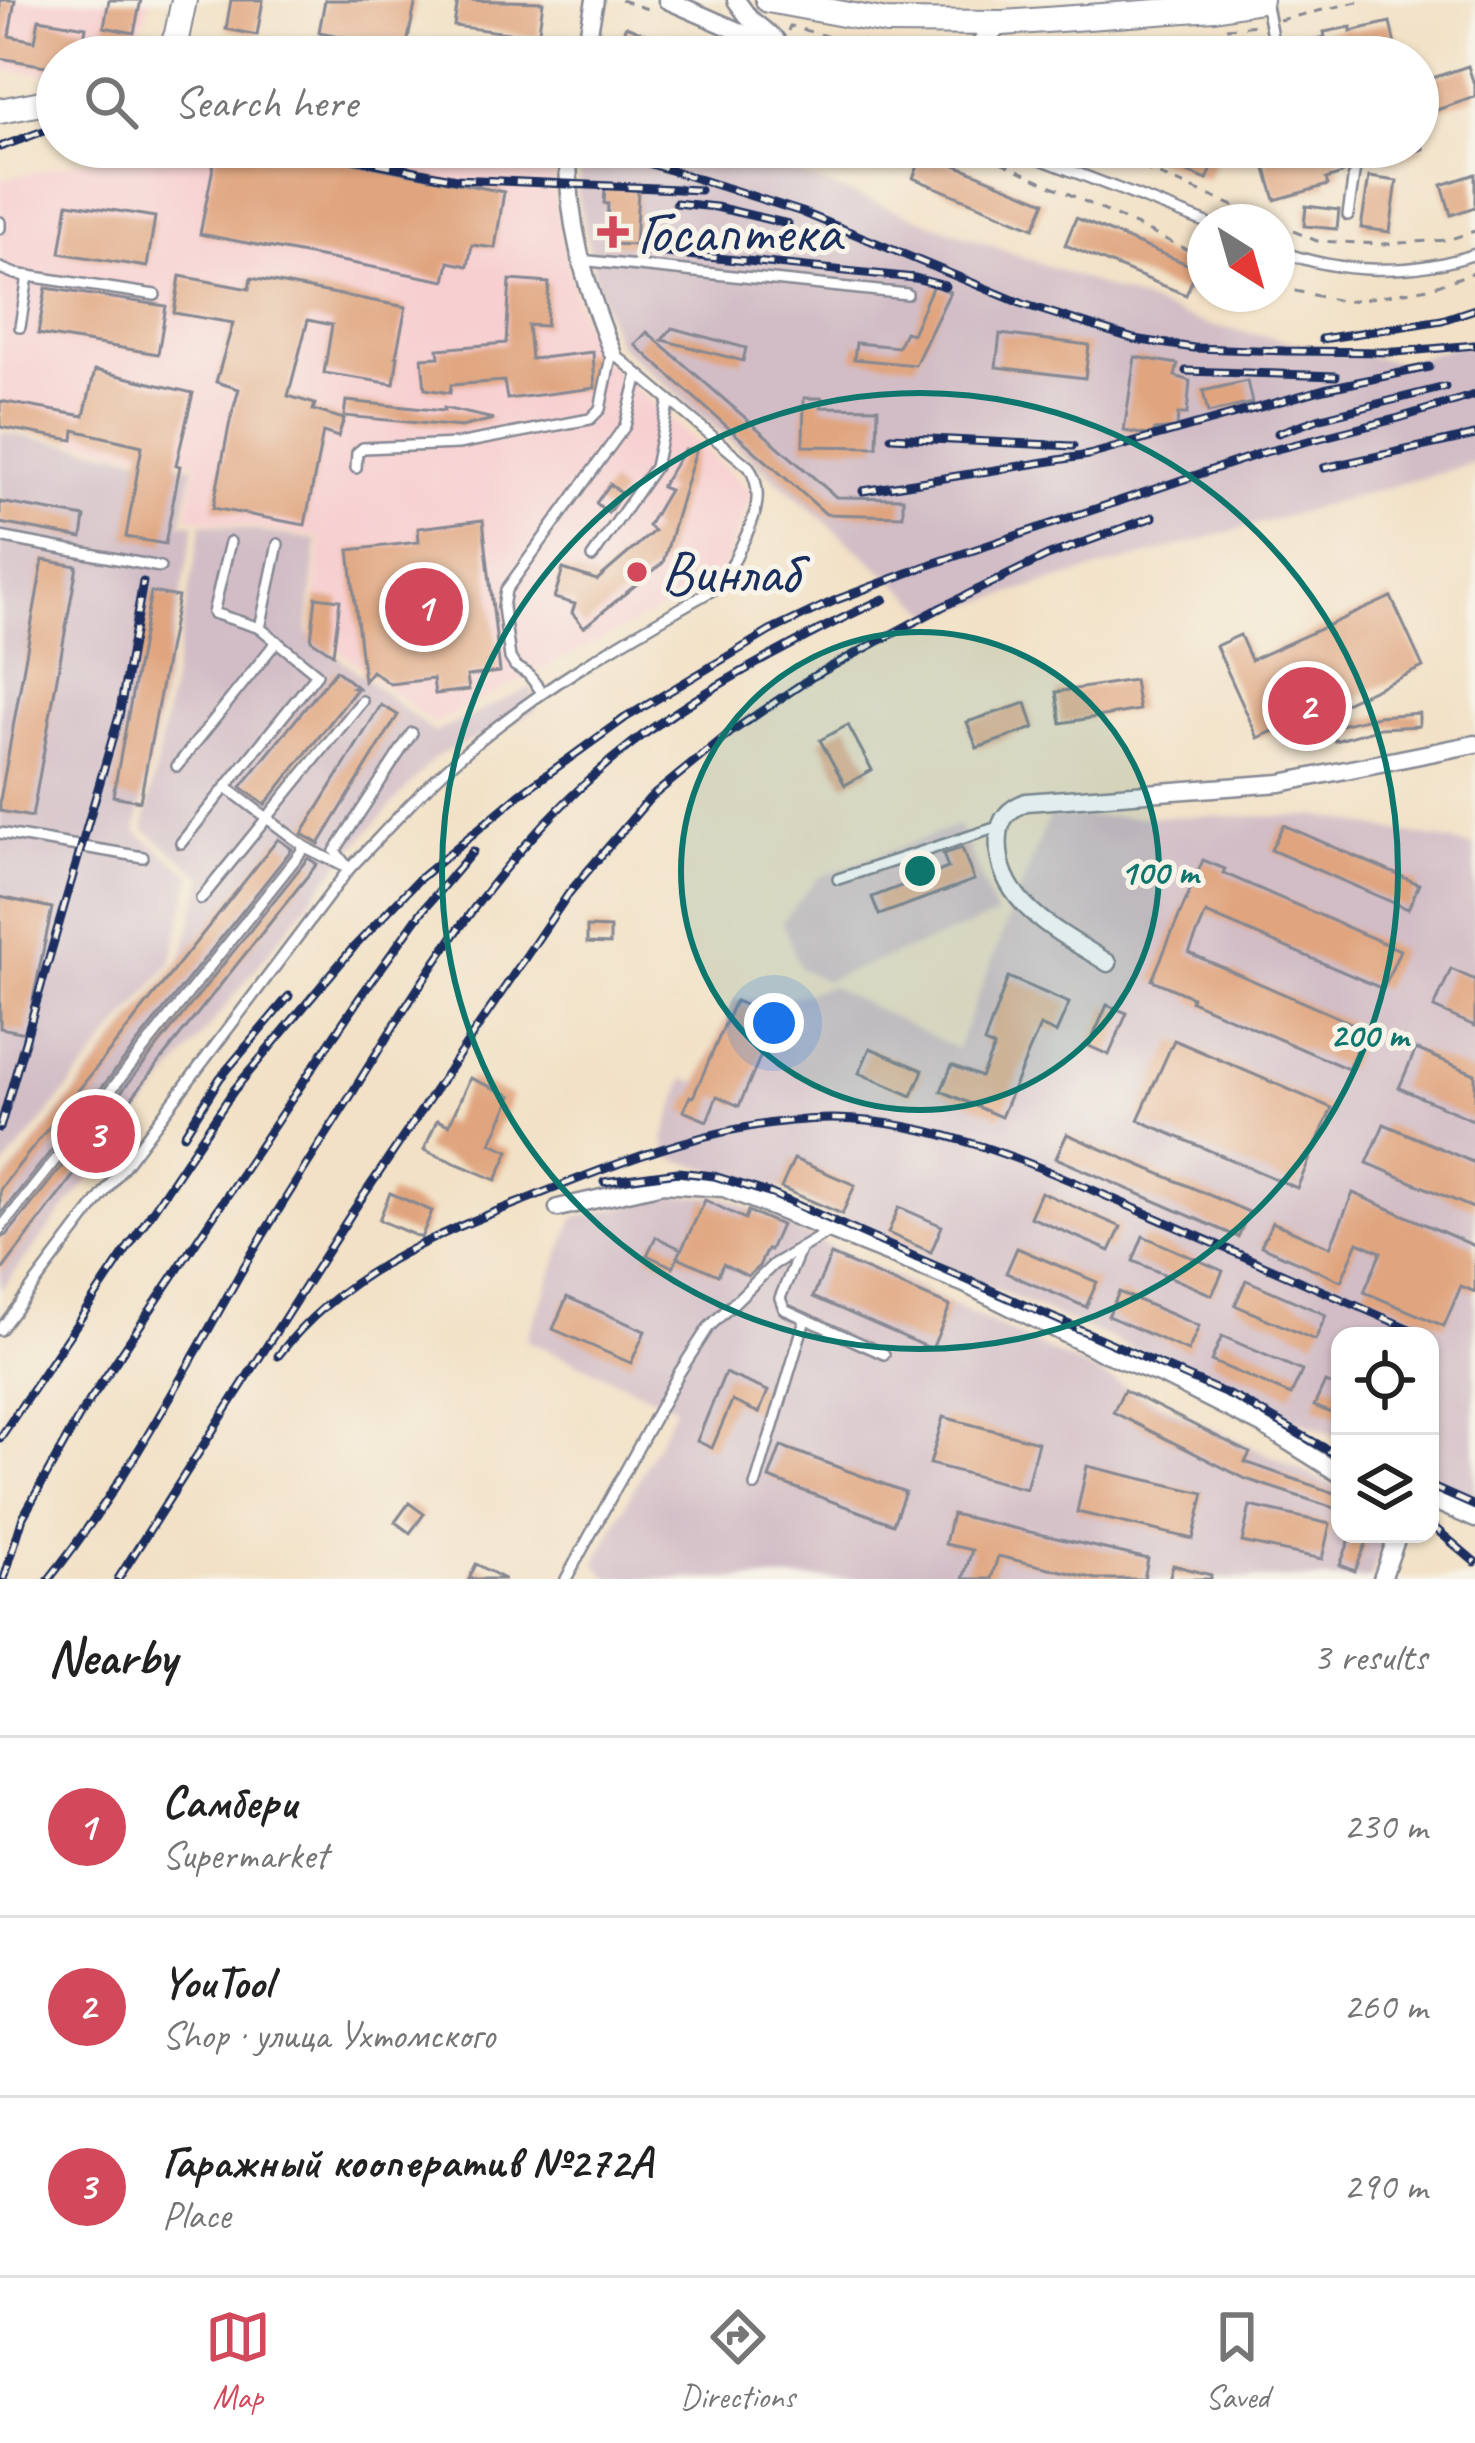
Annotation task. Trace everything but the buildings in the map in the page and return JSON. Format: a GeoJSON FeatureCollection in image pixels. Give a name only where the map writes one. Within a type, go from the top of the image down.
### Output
{"type":"FeatureCollection","features":[{"type":"Feature","properties":{"kind":"main road"},"geometry":{"type":"LineString","coordinates":[[176,36],[184,0]]}},
{"type":"Feature","properties":{"kind":"main road"},"geometry":{"type":"LineString","coordinates":[[768,0],[887,22],[1003,22],[1214,8],[1262,0]]}},
{"type":"Feature","properties":{"kind":"main road"},"geometry":{"type":"LineString","coordinates":[[0,111],[36,104]]}},
{"type":"Feature","properties":{"kind":"street"},"geometry":{"type":"LineString","coordinates":[[588,36],[595,0]]}},
{"type":"Feature","properties":{"kind":"street"},"geometry":{"type":"LineString","coordinates":[[667,0],[752,36]]}},
{"type":"Feature","properties":{"kind":"street"},"geometry":{"type":"LineString","coordinates":[[736,0],[771,36]]}},
{"type":"Feature","properties":{"kind":"street"},"geometry":{"type":"LineString","coordinates":[[988,36],[1003,22]]}},
{"type":"Feature","properties":{"kind":"street"},"geometry":{"type":"LineString","coordinates":[[568,168],[580,260],[612,352]]}},
{"type":"Feature","properties":{"kind":"street"},"geometry":{"type":"LineString","coordinates":[[1108,963],[1038,919],[1010,888],[997,855],[999,826],[1010,810],[1026,802],[1281,783],[1475,744]]}},
{"type":"Feature","properties":{"kind":"street"},"geometry":{"type":"LineString","coordinates":[[558,1208],[663,1184],[724,1188],[965,1284],[1262,1425],[1331,1468]]}},
{"type":"Feature","properties":{"kind":"street"},"geometry":{"type":"LineString","coordinates":[[1439,1503],[1475,1519]]}},
{"type":"Feature","properties":{"kind":"street"},"geometry":{"type":"LineString","coordinates":[[1382,1579],[1395,1543]]}},
{"type":"Feature","properties":{"kind":"lane"},"geometry":{"type":"LineString","coordinates":[[1262,0],[1271,36]]}},
{"type":"Feature","properties":{"kind":"lane"},"geometry":{"type":"LineString","coordinates":[[1064,168],[1187,215]]}},
{"type":"Feature","properties":{"kind":"lane"},"geometry":{"type":"LineString","coordinates":[[1348,215],[1354,168]]}},
{"type":"Feature","properties":{"kind":"lane"},"geometry":{"type":"LineString","coordinates":[[1295,257],[1373,271],[1455,261],[1475,254]]}},
{"type":"Feature","properties":{"kind":"lane"},"geometry":{"type":"LineString","coordinates":[[580,260],[908,294]]}},
{"type":"Feature","properties":{"kind":"lane"},"geometry":{"type":"LineString","coordinates":[[0,268],[154,295]]}},
{"type":"Feature","properties":{"kind":"lane"},"geometry":{"type":"LineString","coordinates":[[20,327],[28,276]]}},
{"type":"Feature","properties":{"kind":"lane"},"geometry":{"type":"LineString","coordinates":[[0,1330],[349,869],[460,757],[542,692],[718,586],[748,533],[758,500],[749,467],[612,352],[602,404],[590,419],[458,445],[363,448],[357,454],[356,468]]}},
{"type":"Feature","properties":{"kind":"lane"},"geometry":{"type":"LineString","coordinates":[[542,692],[510,658],[503,607],[506,590],[626,426],[638,374]]}},
{"type":"Feature","properties":{"kind":"lane"},"geometry":{"type":"LineString","coordinates":[[592,556],[656,467],[669,400]]}},
{"type":"Feature","properties":{"kind":"lane"},"geometry":{"type":"LineString","coordinates":[[0,538],[160,567]]}},
{"type":"Feature","properties":{"kind":"lane"},"geometry":{"type":"LineString","coordinates":[[181,843],[316,674],[260,628],[213,613],[230,542]]}},
{"type":"Feature","properties":{"kind":"lane"},"geometry":{"type":"LineString","coordinates":[[260,628],[278,544]]}},
{"type":"Feature","properties":{"kind":"lane"},"geometry":{"type":"LineString","coordinates":[[176,766],[277,641]]}},
{"type":"Feature","properties":{"kind":"lane"},"geometry":{"type":"LineString","coordinates":[[201,899],[362,700]]}},
{"type":"Feature","properties":{"kind":"lane"},"geometry":{"type":"LineString","coordinates":[[349,869],[335,851],[412,733]]}},
{"type":"Feature","properties":{"kind":"lane"},"geometry":{"type":"LineString","coordinates":[[226,788],[305,847],[349,869]]}},
{"type":"Feature","properties":{"kind":"lane"},"geometry":{"type":"LineString","coordinates":[[838,879],[999,826]]}},
{"type":"Feature","properties":{"kind":"lane"},"geometry":{"type":"LineString","coordinates":[[0,833],[143,857]]}},
{"type":"Feature","properties":{"kind":"lane"},"geometry":{"type":"LineString","coordinates":[[0,1228],[305,847]]}},
{"type":"Feature","properties":{"kind":"lane"},"geometry":{"type":"LineString","coordinates":[[566,1579],[708,1328],[774,1264],[830,1231]]}},
{"type":"Feature","properties":{"kind":"lane"},"geometry":{"type":"LineString","coordinates":[[801,1248],[780,1298],[784,1309],[884,1354]]}},
{"type":"Feature","properties":{"kind":"lane"},"geometry":{"type":"LineString","coordinates":[[755,1486],[805,1320]]}},
{"type":"Feature","properties":{"kind":"path"},"geometry":{"type":"LineString","coordinates":[[791,36],[790,26],[826,36]]}},
{"type":"Feature","properties":{"kind":"path"},"geometry":{"type":"LineString","coordinates":[[1014,168],[1187,250]]}},
{"type":"Feature","properties":{"kind":"path"},"geometry":{"type":"LineString","coordinates":[[1143,168],[1230,204]]}},
{"type":"Feature","properties":{"kind":"path"},"geometry":{"type":"LineString","coordinates":[[1295,232],[1317,241],[1382,244],[1448,241],[1475,231]]}},
{"type":"Feature","properties":{"kind":"path"},"geometry":{"type":"LineString","coordinates":[[1295,291],[1345,302],[1429,288],[1475,272]]}},
{"type":"Feature","properties":{"kind":"shaded area"},"geometry":{"type":"Polygon","coordinates":[[[0,0],[151,0],[135,36],[36,36],[36,73],[0,70],[0,0]]]}},
{"type":"Feature","properties":{"kind":"shaded area"},"geometry":{"type":"Polygon","coordinates":[[[52,168],[556,168],[555,203],[576,299],[594,351],[753,493],[718,581],[434,724],[313,630],[321,538],[187,517],[197,462],[0,427],[0,180],[52,168]]]}},
{"type":"Feature","properties":{"kind":"shaded area"},"geometry":{"type":"Polygon","coordinates":[[[581,168],[781,168],[1208,325],[1404,363],[1475,339],[1475,463],[934,615],[617,343],[597,285],[577,191],[581,168]]]}},
{"type":"Feature","properties":{"kind":"shaded area"},"geometry":{"type":"Polygon","coordinates":[[[0,432],[194,466],[181,523],[195,523],[136,832],[192,875],[171,963],[0,1173],[0,432]]]}},
{"type":"Feature","properties":{"kind":"shaded area"},"geometry":{"type":"Polygon","coordinates":[[[202,523],[317,540],[308,633],[434,733],[532,687],[537,710],[435,757],[333,871],[0,1291],[0,1187],[182,958],[204,877],[144,829],[202,523]]]}},
{"type":"Feature","properties":{"kind":"shaded area"},"geometry":{"type":"Polygon","coordinates":[[[1320,816],[1475,846],[1475,1496],[1439,1481],[1439,1327],[1331,1327],[1331,1434],[967,1277],[781,1189],[668,1157],[664,1139],[684,1079],[698,1083],[735,999],[785,999],[830,986],[957,1049],[1049,817],[1320,816]]]}},
{"type":"Feature","properties":{"kind":"shaded area"},"geometry":{"type":"Polygon","coordinates":[[[960,825],[996,916],[825,981],[800,968],[782,922],[818,878],[960,825]]]}},
{"type":"Feature","properties":{"kind":"shaded area"},"geometry":{"type":"Polygon","coordinates":[[[671,1196],[726,1197],[1331,1485],[1331,1543],[1383,1543],[1370,1579],[610,1579],[595,1564],[676,1407],[526,1340],[574,1218],[671,1196]]]}},
{"type":"Feature","properties":{"kind":"railway"},"geometry":{"type":"LineString","coordinates":[[0,147],[36,134]]}},
{"type":"Feature","properties":{"kind":"railway"},"geometry":{"type":"LineString","coordinates":[[401,168],[456,179],[700,190]]}},
{"type":"Feature","properties":{"kind":"railway"},"geometry":{"type":"LineString","coordinates":[[664,168],[802,212],[1023,304],[1134,339],[1194,348],[1285,351],[1396,352],[1475,345]]}},
{"type":"Feature","properties":{"kind":"railway"},"geometry":{"type":"LineString","coordinates":[[676,203],[788,224]]}},
{"type":"Feature","properties":{"kind":"railway"},"geometry":{"type":"LineString","coordinates":[[647,251],[915,278],[945,286]]}},
{"type":"Feature","properties":{"kind":"railway"},"geometry":{"type":"LineString","coordinates":[[1322,339],[1442,320],[1475,309]]}},
{"type":"Feature","properties":{"kind":"railway"},"geometry":{"type":"LineString","coordinates":[[863,491],[1089,455],[1324,389],[1429,367]]}},
{"type":"Feature","properties":{"kind":"railway"},"geometry":{"type":"LineString","coordinates":[[1186,371],[1336,376]]}},
{"type":"Feature","properties":{"kind":"railway"},"geometry":{"type":"LineString","coordinates":[[1278,433],[1445,387]]}},
{"type":"Feature","properties":{"kind":"railway"},"geometry":{"type":"LineString","coordinates":[[0,1438],[234,1090],[353,948],[418,880],[520,794],[625,718],[770,631],[836,600],[1265,452],[1475,395]]}},
{"type":"Feature","properties":{"kind":"railway"},"geometry":{"type":"LineString","coordinates":[[1324,468],[1475,435]]}},
{"type":"Feature","properties":{"kind":"railway"},"geometry":{"type":"LineString","coordinates":[[891,437],[1073,446]]}},
{"type":"Feature","properties":{"kind":"railway"},"geometry":{"type":"LineString","coordinates":[[118,1579],[353,1211],[569,893],[650,798],[731,732],[812,677],[1047,556],[1153,517]]}},
{"type":"Feature","properties":{"kind":"railway"},"geometry":{"type":"LineString","coordinates":[[0,1128],[119,716],[143,582]]}},
{"type":"Feature","properties":{"kind":"railway"},"geometry":{"type":"LineString","coordinates":[[49,1579],[127,1468],[254,1250],[404,1010],[521,849],[591,778],[654,727],[746,669],[884,599]]}},
{"type":"Feature","properties":{"kind":"railway"},"geometry":{"type":"LineString","coordinates":[[4,1579],[23,1517],[80,1415],[358,1000],[473,851]]}},
{"type":"Feature","properties":{"kind":"railway"},"geometry":{"type":"LineString","coordinates":[[184,1135],[220,1078],[289,996]]}},
{"type":"Feature","properties":{"kind":"railway"},"geometry":{"type":"LineString","coordinates":[[278,1356],[302,1328],[358,1281],[452,1230],[674,1145],[753,1126],[835,1119],[918,1129],[999,1152],[1405,1327]]}},
{"type":"Feature","properties":{"kind":"railway"},"geometry":{"type":"LineString","coordinates":[[604,1182],[678,1172],[714,1176],[772,1194],[1238,1399],[1331,1452]]}},
{"type":"Feature","properties":{"kind":"railway"},"geometry":{"type":"LineString","coordinates":[[1439,1490],[1475,1506]]}},
{"type":"Feature","properties":{"kind":"railway"},"geometry":{"type":"LineString","coordinates":[[1439,1532],[1475,1562]]}},
{"type":"Feature","properties":{"kind":"place","name":"Госаптека"},"geometry":{"type":"Point","coordinates":[613,232]}},
{"type":"Feature","properties":{"kind":"place","name":"Винлаб"},"geometry":{"type":"Point","coordinates":[637,572]}},
{"type":"Feature","properties":{"kind":"place","name":"Самбери"},"geometry":{"type":"Point","coordinates":[424,607]}},
{"type":"Feature","properties":{"kind":"place","name":"YouTool"},"geometry":{"type":"Point","coordinates":[1307,706]}},
{"type":"Feature","properties":{"kind":"place","name":"Гаражный кооператив №272А"},"geometry":{"type":"Point","coordinates":[96,1134]}}]}
